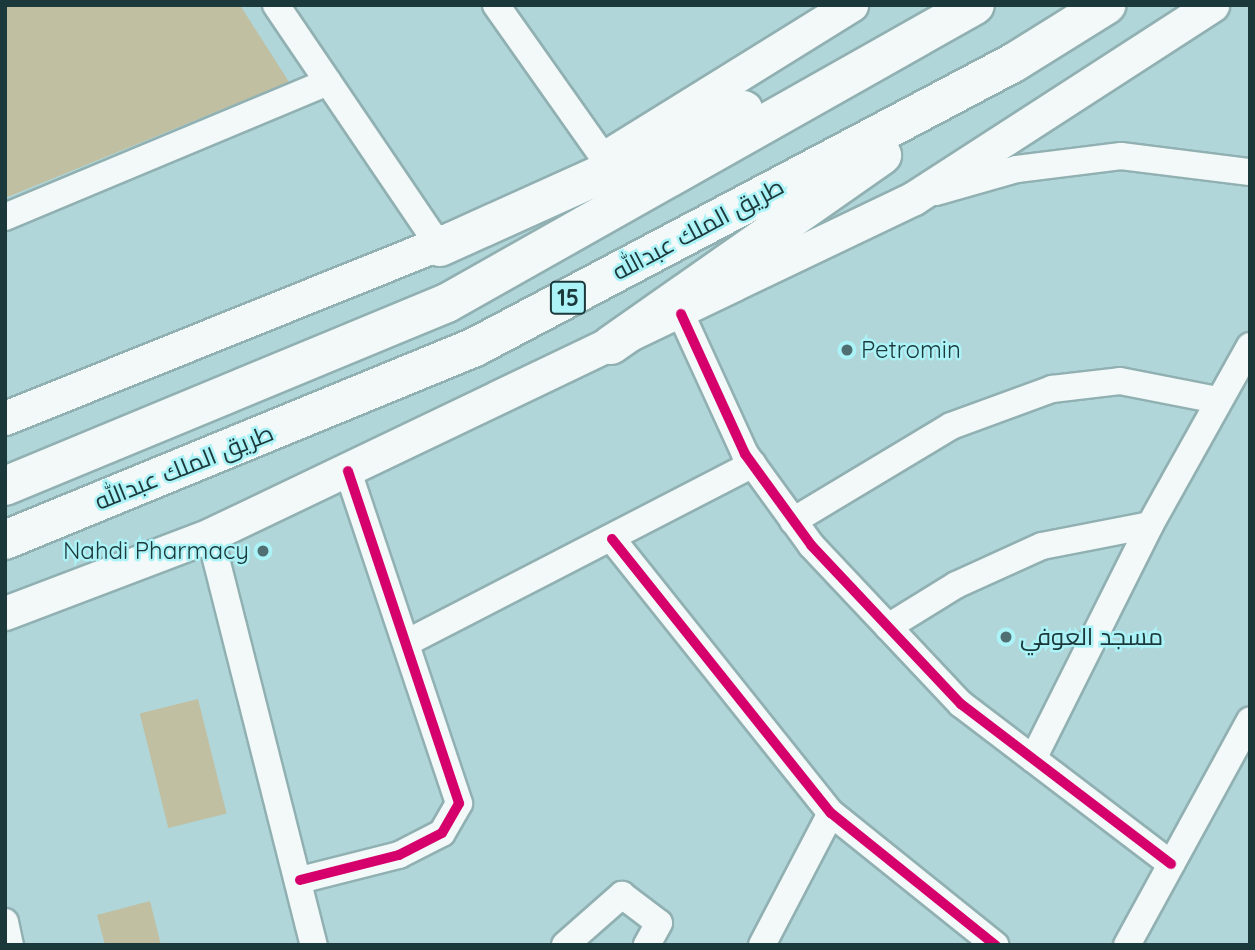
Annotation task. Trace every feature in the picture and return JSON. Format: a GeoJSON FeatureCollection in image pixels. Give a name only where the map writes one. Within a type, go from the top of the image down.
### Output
{"type":"FeatureCollection","features":[{"type":"Feature","properties":{"kind":"highway","name":"طريق الملك عبدالله"},"geometry":{"type":"LineString","coordinates":[[5,540],[475,347],[1013,63],[1106,5]]}},
{"type":"Feature","properties":{"kind":"highway","name":"طريق الملك عبدالله"},"geometry":{"type":"LineString","coordinates":[[5,486],[447,303],[973,6]]}},
{"type":"Feature","properties":{"kind":"highway"},"geometry":{"type":"LineString","coordinates":[[440,247],[973,6]]}},
{"type":"Feature","properties":{"kind":"highway"},"geometry":{"type":"LineString","coordinates":[[611,345],[1013,63]]}},
{"type":"Feature","properties":{"kind":"main road"},"geometry":{"type":"LineString","coordinates":[[5,418],[440,247],[604,158],[851,5]]}},
{"type":"Feature","properties":{"kind":"main road"},"geometry":{"type":"LineString","coordinates":[[5,613],[210,535],[681,314],[914,198],[1212,5]]}},
{"type":"Feature","properties":{"kind":"street"},"geometry":{"type":"LineString","coordinates":[[276,5],[440,247]]}},
{"type":"Feature","properties":{"kind":"street"},"geometry":{"type":"LineString","coordinates":[[500,7],[604,158]]}},
{"type":"Feature","properties":{"kind":"street"},"geometry":{"type":"LineString","coordinates":[[5,217],[328,82]]}},
{"type":"Feature","properties":{"kind":"street"},"geometry":{"type":"LineString","coordinates":[[914,198],[1017,169],[1121,156],[1250,172]]}},
{"type":"Feature","properties":{"kind":"street"},"geometry":{"type":"LineString","coordinates":[[681,314],[752,464],[793,521],[961,704],[1171,863]]}},
{"type":"Feature","properties":{"kind":"street"},"geometry":{"type":"LineString","coordinates":[[1033,759],[1150,525],[1217,400],[1250,345]]}},
{"type":"Feature","properties":{"kind":"street"},"geometry":{"type":"LineString","coordinates":[[793,521],[951,426],[1052,389],[1120,381],[1217,400]]}},
{"type":"Feature","properties":{"kind":"street"},"geometry":{"type":"LineString","coordinates":[[408,642],[612,539],[752,464]]}},
{"type":"Feature","properties":{"kind":"street"},"geometry":{"type":"LineString","coordinates":[[300,880],[399,855],[442,833],[459,803],[408,642],[348,471]]}},
{"type":"Feature","properties":{"kind":"street"},"geometry":{"type":"LineString","coordinates":[[888,626],[956,585],[1042,546],[1150,525]]}},
{"type":"Feature","properties":{"kind":"street"},"geometry":{"type":"LineString","coordinates":[[210,535],[300,880],[314,945]]}},
{"type":"Feature","properties":{"kind":"street"},"geometry":{"type":"LineString","coordinates":[[612,539],[831,813],[995,945]]}},
{"type":"Feature","properties":{"kind":"street"},"geometry":{"type":"LineString","coordinates":[[1127,945],[1250,720]]}},
{"type":"Feature","properties":{"kind":"street"},"geometry":{"type":"LineString","coordinates":[[762,945],[831,813]]}},
{"type":"Feature","properties":{"kind":"street"},"geometry":{"type":"LineString","coordinates":[[565,945],[622,895],[659,923],[647,945]]}},
{"type":"Feature","properties":{"kind":"street"},"geometry":{"type":"LineString","coordinates":[[5,922],[10,945]]}},
{"type":"Feature","properties":{"kind":"green space"},"geometry":{"type":"Polygon","coordinates":[[[5,5],[240,5],[289,82],[5,198],[5,5]]]}},
{"type":"Feature","properties":{"kind":"green space"},"geometry":{"type":"Polygon","coordinates":[[[198,699],[227,813],[168,828],[140,714],[198,699]]]}},
{"type":"Feature","properties":{"kind":"green space"},"geometry":{"type":"Polygon","coordinates":[[[150,901],[161,945],[105,945],[97,915],[150,901]]]}},
{"type":"Feature","properties":{"kind":"cycle path"},"geometry":{"type":"LineString","coordinates":[[681,314],[745,454],[811,545],[961,704],[1171,864]]}},
{"type":"Feature","properties":{"kind":"cycle path"},"geometry":{"type":"LineString","coordinates":[[300,880],[399,855],[442,833],[459,803],[348,471]]}},
{"type":"Feature","properties":{"kind":"cycle path"},"geometry":{"type":"LineString","coordinates":[[612,539],[831,813],[995,945]]}},
{"type":"Feature","properties":{"kind":"place","name":"Petromin"},"geometry":{"type":"Point","coordinates":[847,350]}},
{"type":"Feature","properties":{"kind":"place","name":"Nahdi Pharmacy"},"geometry":{"type":"Point","coordinates":[263,551]}},
{"type":"Feature","properties":{"kind":"place","name":"مسجد العوفي"},"geometry":{"type":"Point","coordinates":[1006,637]}}]}
